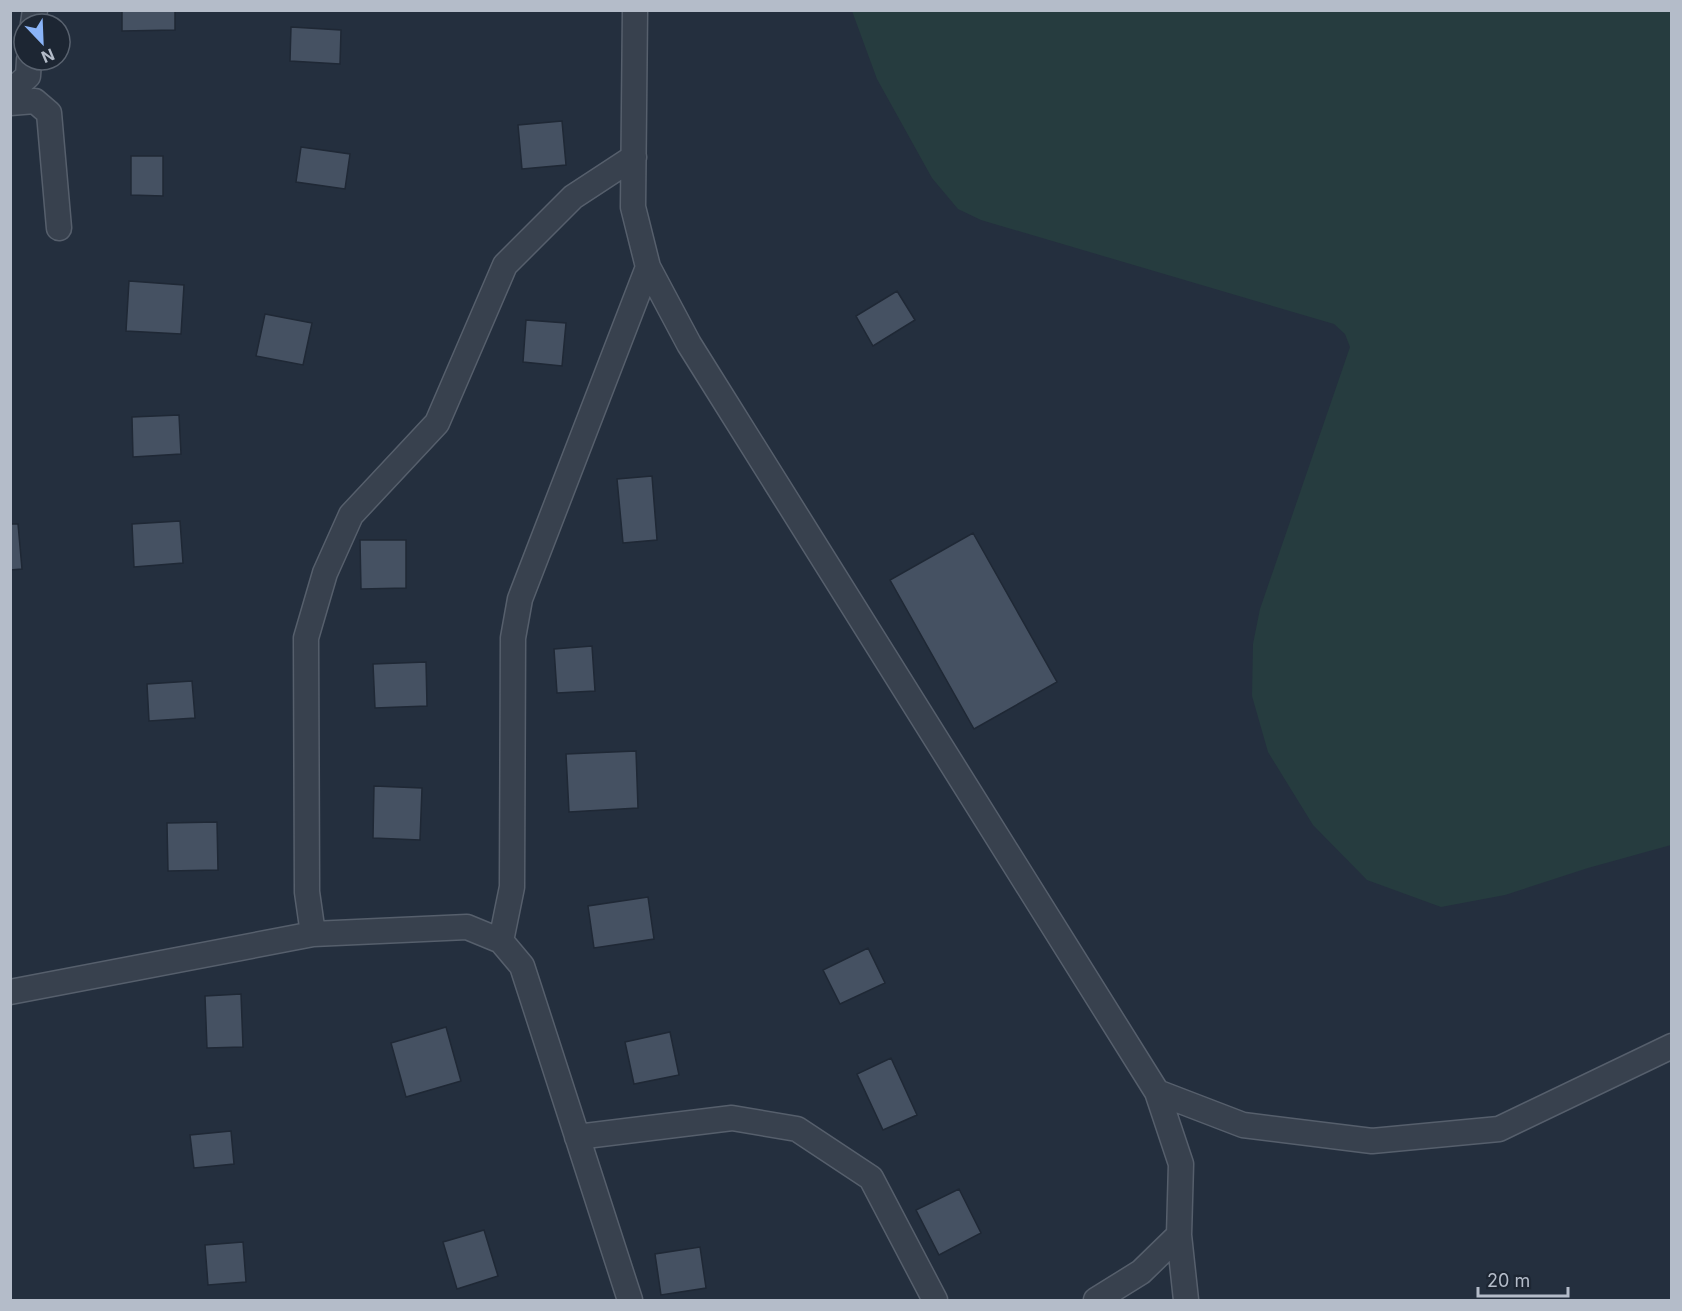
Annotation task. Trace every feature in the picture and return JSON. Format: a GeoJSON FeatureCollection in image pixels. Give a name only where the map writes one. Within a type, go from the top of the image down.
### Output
{"type":"FeatureCollection","features":[{"type":"Feature","properties":{"kind":"street"},"geometry":{"type":"LineString","coordinates":[[635,10],[633,207],[648,267],[689,344],[1157,1092],[1180,1164],[1179,1235],[1186,1300]]}},
{"type":"Feature","properties":{"kind":"street"},"geometry":{"type":"LineString","coordinates":[[10,92],[28,76],[28,72]]}},
{"type":"Feature","properties":{"kind":"street"},"geometry":{"type":"LineString","coordinates":[[10,103],[35,101],[49,113],[59,228]]}},
{"type":"Feature","properties":{"kind":"street"},"geometry":{"type":"LineString","coordinates":[[313,934],[308,892],[306,638],[325,573],[351,515],[437,423],[505,265],[573,197],[634,157]]}},
{"type":"Feature","properties":{"kind":"street"},"geometry":{"type":"LineString","coordinates":[[501,941],[512,887],[513,638],[520,599],[648,267]]}},
{"type":"Feature","properties":{"kind":"street"},"geometry":{"type":"LineString","coordinates":[[10,992],[313,934],[467,927],[501,941],[522,966],[630,1300]]}},
{"type":"Feature","properties":{"kind":"street"},"geometry":{"type":"LineString","coordinates":[[1157,1092],[1243,1125],[1372,1142],[1499,1129],[1671,1046]]}},
{"type":"Feature","properties":{"kind":"street"},"geometry":{"type":"LineString","coordinates":[[577,1137],[732,1118],[797,1129],[871,1178],[935,1300]]}},
{"type":"Feature","properties":{"kind":"street"},"geometry":{"type":"LineString","coordinates":[[1096,1300],[1141,1272],[1179,1235]]}},
{"type":"Feature","properties":{"kind":"green space"},"geometry":{"type":"Polygon","coordinates":[[[852,11],[1671,11],[1671,845],[1588,868],[1505,895],[1441,907],[1367,880],[1313,825],[1268,752],[1252,696],[1253,644],[1260,609],[1350,347],[1345,334],[1334,324],[981,220],[958,209],[932,178],[877,79],[852,11]]]}},
{"type":"Feature","properties":{"kind":"building"},"geometry":{"type":"Polygon","coordinates":[[[122,10],[175,10],[175,30],[122,31],[122,10]]]}},
{"type":"Feature","properties":{"kind":"building"},"geometry":{"type":"Polygon","coordinates":[[[291,27],[341,30],[340,64],[290,61],[291,27]]]}},
{"type":"Feature","properties":{"kind":"building"},"geometry":{"type":"Polygon","coordinates":[[[562,121],[566,165],[522,169],[518,125],[562,121]]]}},
{"type":"Feature","properties":{"kind":"building"},"geometry":{"type":"Polygon","coordinates":[[[301,147],[350,154],[345,189],[296,182],[301,147]]]}},
{"type":"Feature","properties":{"kind":"building"},"geometry":{"type":"Polygon","coordinates":[[[131,156],[163,156],[163,196],[131,195],[131,156]]]}},
{"type":"Feature","properties":{"kind":"building"},"geometry":{"type":"Polygon","coordinates":[[[129,281],[184,285],[181,334],[126,331],[129,281]]]}},
{"type":"Feature","properties":{"kind":"building"},"geometry":{"type":"Polygon","coordinates":[[[897,291],[915,320],[873,346],[856,316],[897,291]]]}},
{"type":"Feature","properties":{"kind":"building"},"geometry":{"type":"Polygon","coordinates":[[[265,314],[312,323],[303,365],[256,356],[265,314]]]}},
{"type":"Feature","properties":{"kind":"building"},"geometry":{"type":"Polygon","coordinates":[[[526,320],[566,323],[562,366],[523,362],[526,320]]]}},
{"type":"Feature","properties":{"kind":"building"},"geometry":{"type":"Polygon","coordinates":[[[179,415],[181,454],[133,457],[132,417],[179,415]]]}},
{"type":"Feature","properties":{"kind":"building"},"geometry":{"type":"Polygon","coordinates":[[[652,476],[657,540],[623,543],[617,479],[652,476]]]}},
{"type":"Feature","properties":{"kind":"building"},"geometry":{"type":"Polygon","coordinates":[[[180,521],[183,563],[134,567],[132,524],[180,521]]]}},
{"type":"Feature","properties":{"kind":"building"},"geometry":{"type":"Polygon","coordinates":[[[10,524],[18,524],[22,569],[10,570],[10,524]]]}},
{"type":"Feature","properties":{"kind":"building"},"geometry":{"type":"Polygon","coordinates":[[[973,533],[1057,682],[974,729],[890,580],[973,533]]]}},
{"type":"Feature","properties":{"kind":"building"},"geometry":{"type":"Polygon","coordinates":[[[360,540],[406,540],[406,588],[361,589],[360,540]]]}},
{"type":"Feature","properties":{"kind":"building"},"geometry":{"type":"Polygon","coordinates":[[[592,646],[595,691],[557,693],[554,649],[592,646]]]}},
{"type":"Feature","properties":{"kind":"building"},"geometry":{"type":"Polygon","coordinates":[[[426,662],[427,706],[375,708],[373,664],[426,662]]]}},
{"type":"Feature","properties":{"kind":"building"},"geometry":{"type":"Polygon","coordinates":[[[192,681],[195,718],[149,721],[147,684],[192,681]]]}},
{"type":"Feature","properties":{"kind":"building"},"geometry":{"type":"Polygon","coordinates":[[[636,751],[638,808],[569,812],[566,754],[636,751]]]}},
{"type":"Feature","properties":{"kind":"building"},"geometry":{"type":"Polygon","coordinates":[[[374,786],[422,788],[420,840],[373,838],[374,786]]]}},
{"type":"Feature","properties":{"kind":"building"},"geometry":{"type":"Polygon","coordinates":[[[217,822],[218,870],[168,871],[167,823],[217,822]]]}},
{"type":"Feature","properties":{"kind":"building"},"geometry":{"type":"Polygon","coordinates":[[[648,897],[654,939],[594,948],[588,906],[648,897]]]}},
{"type":"Feature","properties":{"kind":"building"},"geometry":{"type":"Polygon","coordinates":[[[868,948],[885,983],[840,1004],[823,970],[868,948]]]}},
{"type":"Feature","properties":{"kind":"building"},"geometry":{"type":"Polygon","coordinates":[[[241,994],[243,1047],[207,1048],[205,996],[241,994]]]}},
{"type":"Feature","properties":{"kind":"building"},"geometry":{"type":"Polygon","coordinates":[[[446,1027],[461,1081],[406,1097],[391,1043],[446,1027]]]}},
{"type":"Feature","properties":{"kind":"building"},"geometry":{"type":"Polygon","coordinates":[[[670,1032],[679,1075],[634,1084],[625,1042],[670,1032]]]}},
{"type":"Feature","properties":{"kind":"building"},"geometry":{"type":"Polygon","coordinates":[[[891,1058],[917,1115],[883,1130],[857,1074],[891,1058]]]}},
{"type":"Feature","properties":{"kind":"building"},"geometry":{"type":"Polygon","coordinates":[[[231,1131],[234,1164],[194,1168],[190,1135],[231,1131]]]}},
{"type":"Feature","properties":{"kind":"building"},"geometry":{"type":"Polygon","coordinates":[[[959,1189],[981,1233],[939,1255],[916,1210],[959,1189]]]}},
{"type":"Feature","properties":{"kind":"building"},"geometry":{"type":"Polygon","coordinates":[[[484,1230],[498,1276],[457,1289],[443,1242],[484,1230]]]}},
{"type":"Feature","properties":{"kind":"building"},"geometry":{"type":"Polygon","coordinates":[[[243,1242],[246,1282],[208,1285],[205,1245],[243,1242]]]}},
{"type":"Feature","properties":{"kind":"building"},"geometry":{"type":"Polygon","coordinates":[[[700,1247],[706,1288],[661,1295],[655,1254],[700,1247]]]}}]}
